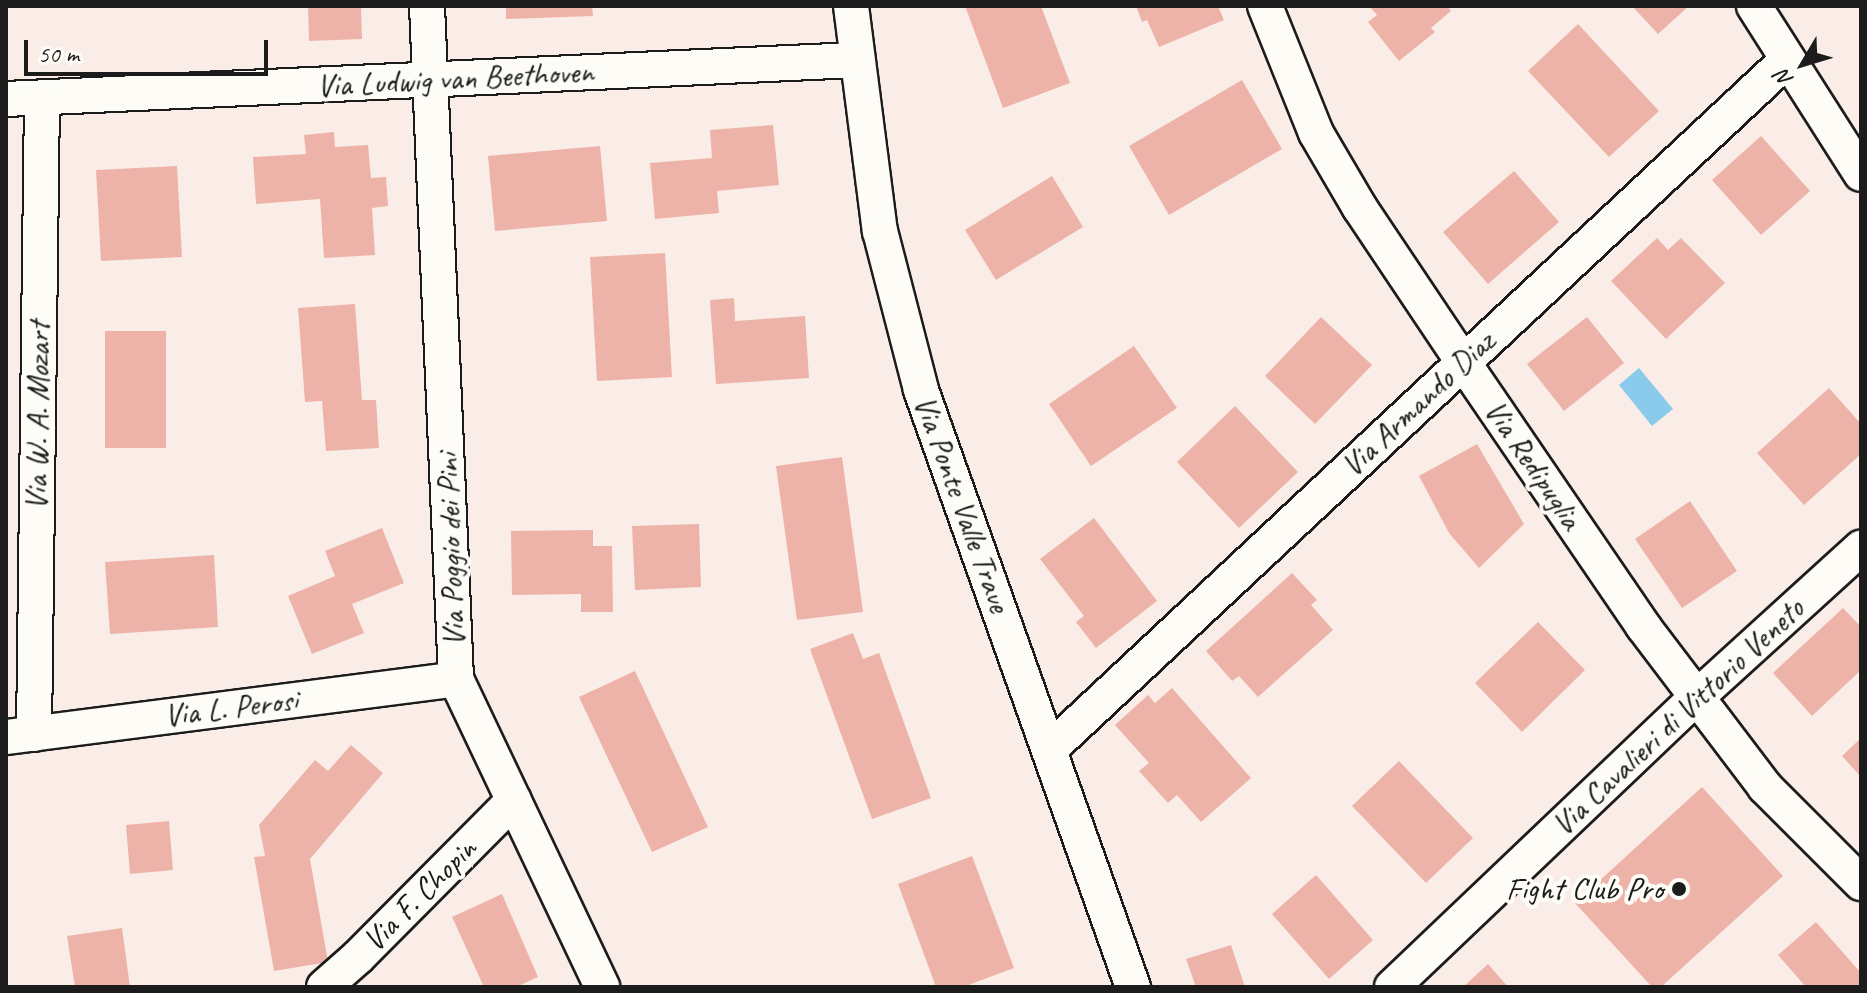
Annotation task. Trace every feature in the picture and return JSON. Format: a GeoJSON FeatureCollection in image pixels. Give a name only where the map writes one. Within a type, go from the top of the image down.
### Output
{"type":"FeatureCollection","features":[{"type":"Feature","properties":{"kind":"street","name":"Via Poggio dei Pini"},"geometry":{"type":"LineString","coordinates":[[427,6],[433,81],[456,679],[602,987]]}},
{"type":"Feature","properties":{"kind":"street","name":"Via Ponte Valle Trave"},"geometry":{"type":"LineString","coordinates":[[851,6],[880,231],[921,390],[1133,987]]}},
{"type":"Feature","properties":{"kind":"street","name":"Via Redipuglia"},"geometry":{"type":"LineString","coordinates":[[1265,6],[1316,133],[1360,208],[1463,362],[1643,626],[1765,787],[1861,883]]}},
{"type":"Feature","properties":{"kind":"street"},"geometry":{"type":"LineString","coordinates":[[1754,6],[1861,174]]}},
{"type":"Feature","properties":{"kind":"street","name":"Via Ludwig van Beethoven"},"geometry":{"type":"LineString","coordinates":[[6,99],[856,60]]}},
{"type":"Feature","properties":{"kind":"street","name":"Via Armando Diaz"},"geometry":{"type":"LineString","coordinates":[[1050,749],[1787,60]]}},
{"type":"Feature","properties":{"kind":"street","name":"Via W. A. Mozart"},"geometry":{"type":"LineString","coordinates":[[20,736],[42,98]]}},
{"type":"Feature","properties":{"kind":"street","name":"Via Cavalieri di Vittorio Veneto"},"geometry":{"type":"LineString","coordinates":[[1392,987],[1697,697],[1861,548]]}},
{"type":"Feature","properties":{"kind":"street","name":"Via L. Perosi"},"geometry":{"type":"LineString","coordinates":[[20,736],[456,679]]}},
{"type":"Feature","properties":{"kind":"street","name":"Via F. Chopin"},"geometry":{"type":"LineString","coordinates":[[324,987],[358,957],[514,800]]}},
{"type":"Feature","properties":{"kind":"water"},"geometry":{"type":"Polygon","coordinates":[[[1639,368],[1673,409],[1652,426],[1619,385],[1639,368]]]}},
{"type":"Feature","properties":{"kind":"building"},"geometry":{"type":"Polygon","coordinates":[[[308,6],[361,6],[362,39],[309,41],[308,6]]]}},
{"type":"Feature","properties":{"kind":"building"},"geometry":{"type":"Polygon","coordinates":[[[506,6],[592,6],[593,16],[506,19],[506,6]]]}},
{"type":"Feature","properties":{"kind":"building"},"geometry":{"type":"Polygon","coordinates":[[[965,6],[1041,6],[1070,83],[1003,108],[965,6]]]}},
{"type":"Feature","properties":{"kind":"building"},"geometry":{"type":"Polygon","coordinates":[[[1136,6],[1218,6],[1224,20],[1159,47],[1147,20],[1142,22],[1136,6]]]}},
{"type":"Feature","properties":{"kind":"building"},"geometry":{"type":"Polygon","coordinates":[[[1369,6],[1447,6],[1451,11],[1431,28],[1435,32],[1399,61],[1368,22],[1377,15],[1369,6]]]}},
{"type":"Feature","properties":{"kind":"building"},"geometry":{"type":"Polygon","coordinates":[[[1632,6],[1689,6],[1658,34],[1632,6]]]}},
{"type":"Feature","properties":{"kind":"building"},"geometry":{"type":"Polygon","coordinates":[[[1578,24],[1659,111],[1609,157],[1528,71],[1578,24]]]}},
{"type":"Feature","properties":{"kind":"building"},"geometry":{"type":"Polygon","coordinates":[[[1242,80],[1282,149],[1169,215],[1129,146],[1242,80]]]}},
{"type":"Feature","properties":{"kind":"building"},"geometry":{"type":"Polygon","coordinates":[[[773,125],[779,185],[717,191],[719,213],[655,219],[650,163],[712,158],[710,130],[773,125]]]}},
{"type":"Feature","properties":{"kind":"building"},"geometry":{"type":"Polygon","coordinates":[[[334,132],[335,147],[368,145],[371,178],[386,177],[388,206],[372,208],[375,255],[324,258],[320,199],[256,204],[253,157],[306,154],[304,135],[334,132]]]}},
{"type":"Feature","properties":{"kind":"building"},"geometry":{"type":"Polygon","coordinates":[[[1761,136],[1810,191],[1761,235],[1712,180],[1761,136]]]}},
{"type":"Feature","properties":{"kind":"building"},"geometry":{"type":"Polygon","coordinates":[[[600,146],[607,221],[495,231],[488,156],[600,146]]]}},
{"type":"Feature","properties":{"kind":"building"},"geometry":{"type":"Polygon","coordinates":[[[177,166],[182,257],[101,261],[96,170],[177,166]]]}},
{"type":"Feature","properties":{"kind":"building"},"geometry":{"type":"Polygon","coordinates":[[[1514,171],[1559,222],[1488,284],[1443,232],[1514,171]]]}},
{"type":"Feature","properties":{"kind":"building"},"geometry":{"type":"Polygon","coordinates":[[[1052,176],[1083,227],[996,280],[965,230],[1052,176]]]}},
{"type":"Feature","properties":{"kind":"building"},"geometry":{"type":"Polygon","coordinates":[[[1657,238],[1668,250],[1681,238],[1725,283],[1666,339],[1611,281],[1657,238]]]}},
{"type":"Feature","properties":{"kind":"building"},"geometry":{"type":"Polygon","coordinates":[[[665,253],[672,377],[597,381],[590,257],[665,253]]]}},
{"type":"Feature","properties":{"kind":"building"},"geometry":{"type":"Polygon","coordinates":[[[734,298],[735,321],[805,316],[809,378],[716,384],[710,300],[734,298]]]}},
{"type":"Feature","properties":{"kind":"building"},"geometry":{"type":"Polygon","coordinates":[[[355,304],[362,400],[376,400],[379,448],[326,451],[322,401],[305,402],[298,308],[355,304]]]}},
{"type":"Feature","properties":{"kind":"building"},"geometry":{"type":"Polygon","coordinates":[[[1321,317],[1372,365],[1315,424],[1265,376],[1321,317]]]}},
{"type":"Feature","properties":{"kind":"building"},"geometry":{"type":"Polygon","coordinates":[[[1587,317],[1624,363],[1564,411],[1527,364],[1587,317]]]}},
{"type":"Feature","properties":{"kind":"building"},"geometry":{"type":"Polygon","coordinates":[[[105,331],[166,331],[166,448],[105,448],[105,331]]]}},
{"type":"Feature","properties":{"kind":"building"},"geometry":{"type":"Polygon","coordinates":[[[1134,346],[1177,408],[1091,466],[1049,404],[1134,346]]]}},
{"type":"Feature","properties":{"kind":"building"},"geometry":{"type":"Polygon","coordinates":[[[1829,388],[1861,424],[1861,454],[1804,505],[1757,453],[1829,388]]]}},
{"type":"Feature","properties":{"kind":"building"},"geometry":{"type":"Polygon","coordinates":[[[1235,406],[1298,472],[1239,528],[1177,462],[1235,406]]]}},
{"type":"Feature","properties":{"kind":"building"},"geometry":{"type":"Polygon","coordinates":[[[1477,444],[1524,524],[1479,568],[1449,533],[1419,476],[1477,444]]]}},
{"type":"Feature","properties":{"kind":"building"},"geometry":{"type":"Polygon","coordinates":[[[842,457],[863,612],[797,620],[776,466],[842,457]]]}},
{"type":"Feature","properties":{"kind":"building"},"geometry":{"type":"Polygon","coordinates":[[[1690,501],[1737,571],[1682,608],[1635,539],[1690,501]]]}},
{"type":"Feature","properties":{"kind":"building"},"geometry":{"type":"Polygon","coordinates":[[[1094,518],[1157,601],[1096,648],[1076,622],[1084,616],[1040,559],[1094,518]]]}},
{"type":"Feature","properties":{"kind":"building"},"geometry":{"type":"Polygon","coordinates":[[[699,524],[701,587],[635,590],[632,526],[699,524]]]}},
{"type":"Feature","properties":{"kind":"building"},"geometry":{"type":"Polygon","coordinates":[[[382,528],[404,583],[352,604],[364,633],[312,654],[288,596],[335,576],[325,551],[382,528]]]}},
{"type":"Feature","properties":{"kind":"building"},"geometry":{"type":"Polygon","coordinates":[[[593,530],[593,546],[612,546],[613,612],[581,612],[581,594],[512,595],[511,531],[593,530]]]}},
{"type":"Feature","properties":{"kind":"building"},"geometry":{"type":"Polygon","coordinates":[[[214,555],[218,627],[110,634],[105,562],[214,555]]]}},
{"type":"Feature","properties":{"kind":"building"},"geometry":{"type":"Polygon","coordinates":[[[1292,573],[1317,600],[1311,605],[1333,630],[1258,697],[1239,676],[1232,681],[1206,651],[1292,573]]]}},
{"type":"Feature","properties":{"kind":"building"},"geometry":{"type":"Polygon","coordinates":[[[1843,608],[1861,627],[1861,670],[1812,716],[1773,673],[1843,608]]]}},
{"type":"Feature","properties":{"kind":"building"},"geometry":{"type":"Polygon","coordinates":[[[1538,622],[1585,670],[1522,732],[1475,683],[1538,622]]]}},
{"type":"Feature","properties":{"kind":"building"},"geometry":{"type":"Polygon","coordinates":[[[853,633],[863,659],[879,653],[931,798],[872,819],[810,649],[853,633]]]}},
{"type":"Feature","properties":{"kind":"building"},"geometry":{"type":"Polygon","coordinates":[[[635,671],[708,827],[652,852],[579,697],[635,671]]]}},
{"type":"Feature","properties":{"kind":"building"},"geometry":{"type":"Polygon","coordinates":[[[1172,688],[1251,778],[1201,822],[1177,795],[1168,803],[1139,771],[1149,763],[1115,725],[1148,695],[1155,703],[1172,688]]]}},
{"type":"Feature","properties":{"kind":"building"},"geometry":{"type":"Polygon","coordinates":[[[1861,738],[1861,777],[1842,756],[1861,738]]]}},
{"type":"Feature","properties":{"kind":"building"},"geometry":{"type":"Polygon","coordinates":[[[351,745],[383,773],[310,859],[328,962],[274,971],[254,857],[265,856],[259,825],[315,760],[328,771],[351,745]]]}},
{"type":"Feature","properties":{"kind":"building"},"geometry":{"type":"Polygon","coordinates":[[[1399,761],[1473,838],[1426,883],[1352,806],[1399,761]]]}},
{"type":"Feature","properties":{"kind":"building","name":"Fight Club Pro"},"geometry":{"type":"Polygon","coordinates":[[[1702,787],[1783,876],[1661,987],[1652,987],[1575,903],[1702,787]]]}},
{"type":"Feature","properties":{"kind":"building"},"geometry":{"type":"Polygon","coordinates":[[[169,821],[173,870],[130,874],[126,825],[169,821]]]}},
{"type":"Feature","properties":{"kind":"building"},"geometry":{"type":"Polygon","coordinates":[[[972,856],[1014,968],[963,987],[936,987],[898,884],[972,856]]]}},
{"type":"Feature","properties":{"kind":"building"},"geometry":{"type":"Polygon","coordinates":[[[1316,875],[1373,940],[1329,979],[1272,914],[1316,875]]]}},
{"type":"Feature","properties":{"kind":"building"},"geometry":{"type":"Polygon","coordinates":[[[502,894],[538,977],[516,987],[484,987],[452,917],[502,894]]]}},
{"type":"Feature","properties":{"kind":"building"},"geometry":{"type":"Polygon","coordinates":[[[1816,922],[1861,973],[1861,987],[1806,987],[1778,955],[1816,922]]]}},
{"type":"Feature","properties":{"kind":"building"},"geometry":{"type":"Polygon","coordinates":[[[122,928],[130,987],[75,987],[67,936],[122,928]]]}},
{"type":"Feature","properties":{"kind":"building"},"geometry":{"type":"Polygon","coordinates":[[[1231,945],[1245,987],[1196,987],[1186,959],[1231,945]]]}},
{"type":"Feature","properties":{"kind":"building"},"geometry":{"type":"Polygon","coordinates":[[[1488,964],[1508,987],[1463,987],[1488,964]]]}},
{"type":"Feature","properties":{"kind":"place","name":"Fight Club Pro"},"geometry":{"type":"Point","coordinates":[1679,889]}}]}
